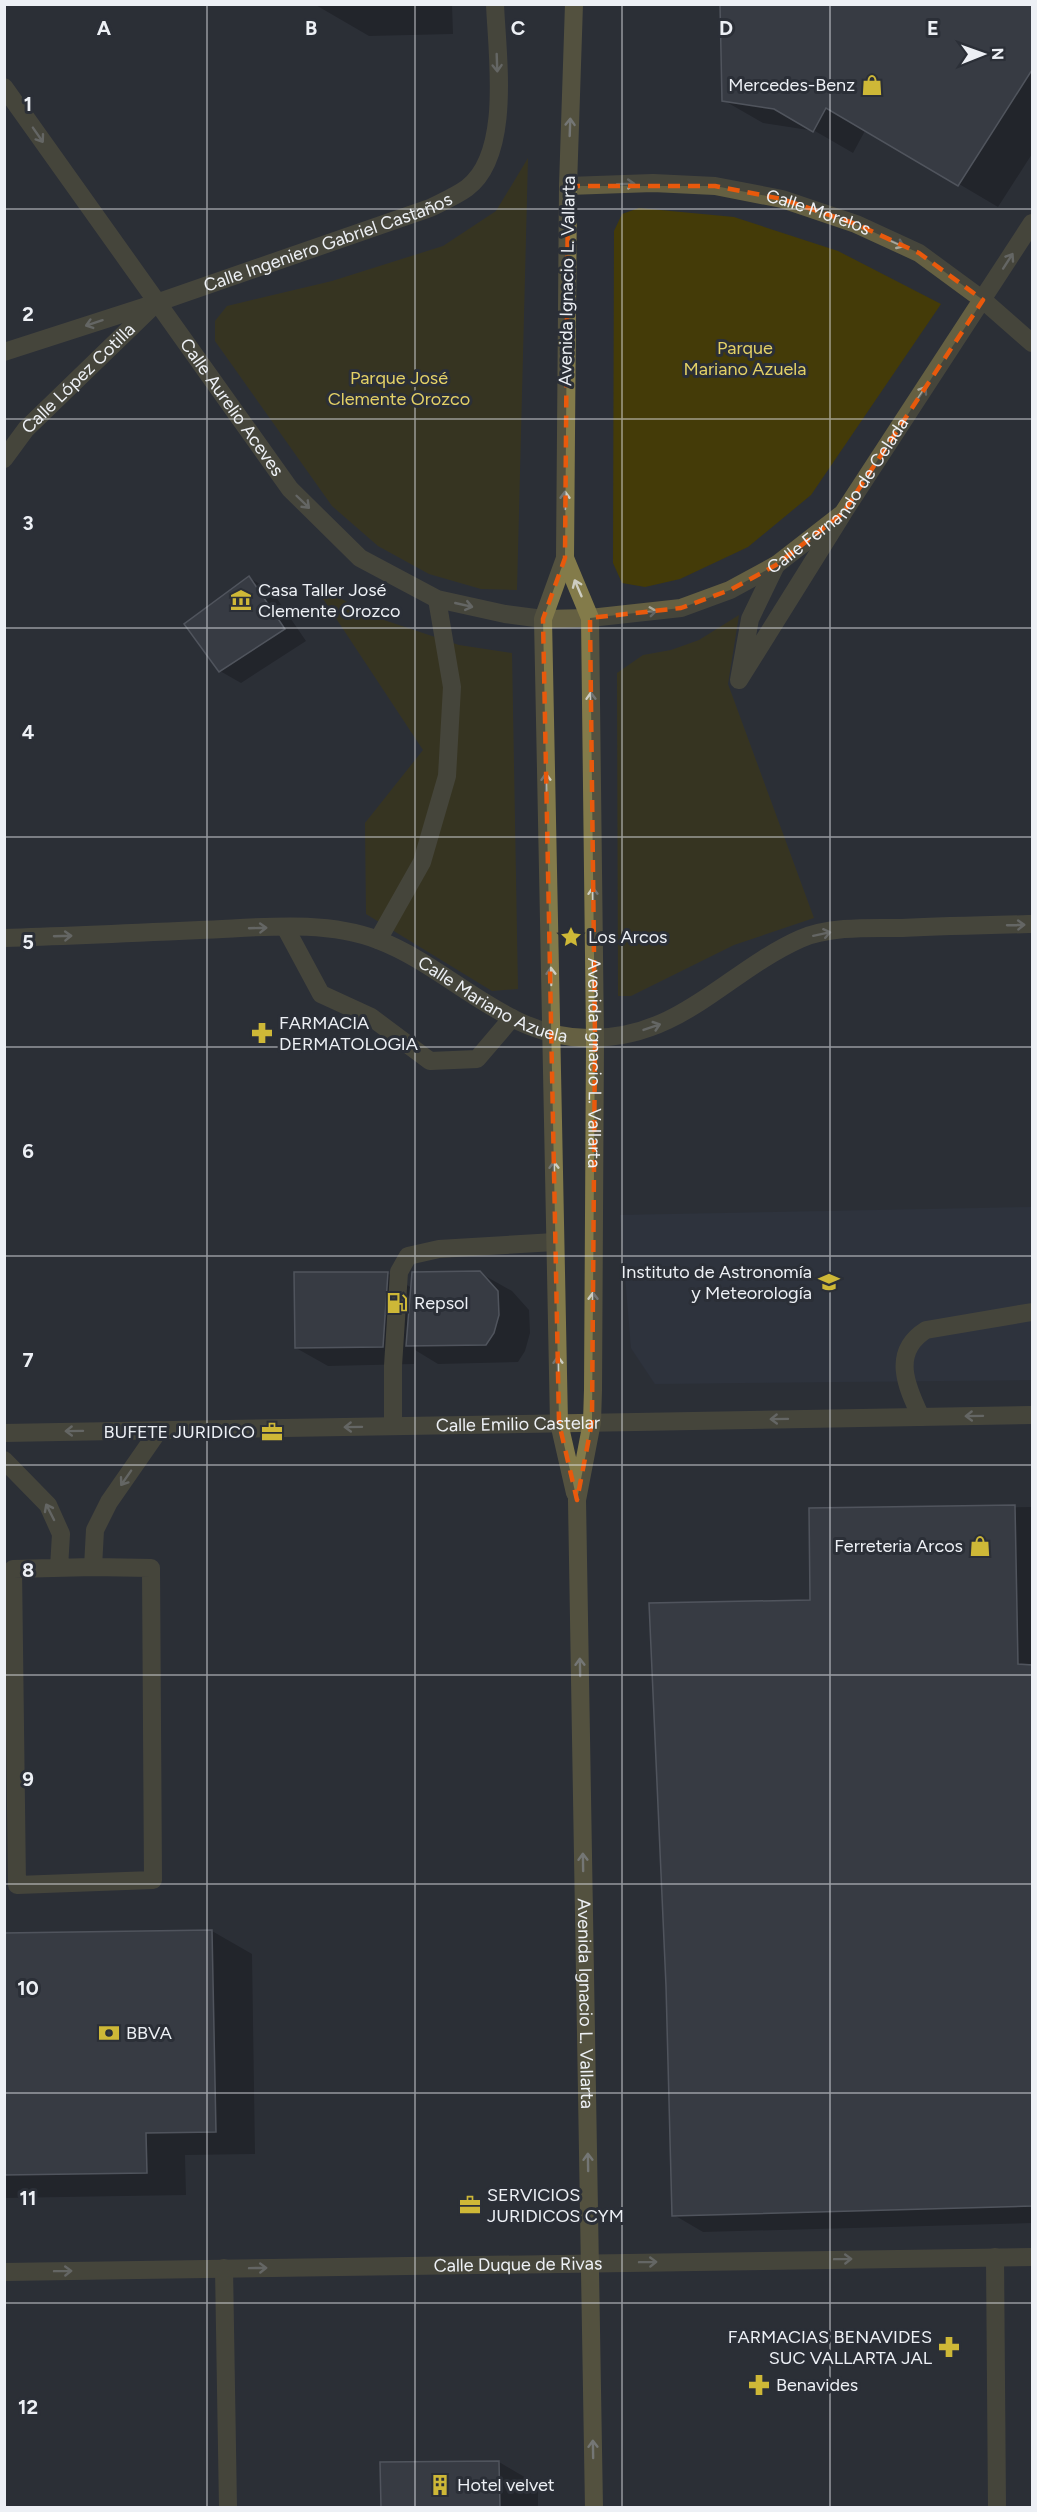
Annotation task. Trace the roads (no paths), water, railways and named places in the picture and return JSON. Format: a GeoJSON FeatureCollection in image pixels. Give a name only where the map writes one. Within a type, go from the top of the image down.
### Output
{"type":"FeatureCollection","features":[{"type":"Feature","properties":{"kind":"main road","name":"Avenida Ignacio L. Vallarta"},"geometry":{"type":"LineString","coordinates":[[574,4],[568,186],[565,558],[543,619],[559,1423],[577,1500]]}},
{"type":"Feature","properties":{"kind":"main road","name":"Avenida Ignacio L. Vallarta"},"geometry":{"type":"LineString","coordinates":[[565,558],[590,618],[595,1038],[592,1422],[577,1500],[594,2508]]}},
{"type":"Feature","properties":{"kind":"street","name":"Calle Ingeniero Gabriel Castaños"},"geometry":{"type":"LineString","coordinates":[[4,352],[156,303],[430,208],[468,188],[490,158],[499,112],[495,4]]}},
{"type":"Feature","properties":{"kind":"street","name":"Calle Aurelio Aceves"},"geometry":{"type":"LineString","coordinates":[[4,87],[290,489],[360,558],[437,599],[505,614],[543,619]]}},
{"type":"Feature","properties":{"kind":"street","name":"Calle Morelos"},"geometry":{"type":"LineString","coordinates":[[568,186],[674,184],[715,186],[782,199],[856,224],[919,254],[983,300],[1032,343]]}},
{"type":"Feature","properties":{"kind":"street","name":"Calle Fernando de Celada"},"geometry":{"type":"LineString","coordinates":[[543,619],[590,618],[681,608],[730,590],[776,565],[843,513],[1032,223]]}},
{"type":"Feature","properties":{"kind":"street","name":"Calle López Cotilla"},"geometry":{"type":"LineString","coordinates":[[4,459],[26,429],[156,303]]}},
{"type":"Feature","properties":{"kind":"street"},"geometry":{"type":"LineString","coordinates":[[776,565],[750,619],[740,680],[843,513]]}},
{"type":"Feature","properties":{"kind":"street"},"geometry":{"type":"LineString","coordinates":[[378,940],[422,862],[447,776],[452,687],[437,599]]}},
{"type":"Feature","properties":{"kind":"street","name":"Calle Mariano Azuela"},"geometry":{"type":"LineString","coordinates":[[4,938],[285,927],[336,929],[378,940],[430,966],[474,998],[552,1035],[595,1038],[633,1034],[672,1020],[770,956],[802,938],[845,929],[1032,924]]}},
{"type":"Feature","properties":{"kind":"street"},"geometry":{"type":"LineString","coordinates":[[285,927],[321,994],[371,1017],[430,1061],[477,1059],[512,1018]]}},
{"type":"Feature","properties":{"kind":"street"},"geometry":{"type":"LineString","coordinates":[[393,1426],[393,1366],[399,1272],[408,1256],[439,1249],[555,1242]]}},
{"type":"Feature","properties":{"kind":"street"},"geometry":{"type":"LineString","coordinates":[[921,1417],[908,1390],[905,1375],[905,1356],[913,1338],[926,1330],[1032,1312]]}},
{"type":"Feature","properties":{"kind":"street","name":"Calle Emilio Castelar"},"geometry":{"type":"LineString","coordinates":[[4,1433],[1032,1415]]}},
{"type":"Feature","properties":{"kind":"street"},"geometry":{"type":"LineString","coordinates":[[93,1567],[95,1530],[109,1502],[159,1430]]}},
{"type":"Feature","properties":{"kind":"street"},"geometry":{"type":"LineString","coordinates":[[4,1460],[48,1505],[61,1534],[59,1568]]}},
{"type":"Feature","properties":{"kind":"street"},"geometry":{"type":"LineString","coordinates":[[93,1567],[151,1568],[153,1880],[17,1885],[13,1569],[93,1567]]}},
{"type":"Feature","properties":{"kind":"street","name":"Calle Duque de Rivas"},"geometry":{"type":"LineString","coordinates":[[4,2272],[1032,2257]]}},
{"type":"Feature","properties":{"kind":"street"},"geometry":{"type":"LineString","coordinates":[[995,2258],[997,2508]]}},
{"type":"Feature","properties":{"kind":"street"},"geometry":{"type":"LineString","coordinates":[[224,2268],[228,2508]]}},
{"type":"Feature","properties":{"kind":"place","name":"Mercedes-Benz"},"geometry":{"type":"Point","coordinates":[872,85]}},
{"type":"Feature","properties":{"kind":"place","name":"Casa Taller José Clemente Orozco"},"geometry":{"type":"Point","coordinates":[241,600]}},
{"type":"Feature","properties":{"kind":"place","name":"Los Arcos"},"geometry":{"type":"Point","coordinates":[571,937]}},
{"type":"Feature","properties":{"kind":"place","name":"FARMACIA DERMATOLOGIA"},"geometry":{"type":"Point","coordinates":[262,1033]}},
{"type":"Feature","properties":{"kind":"place","name":"Instituto de Astronomía y Meteorología"},"geometry":{"type":"Point","coordinates":[829,1282]}},
{"type":"Feature","properties":{"kind":"place","name":"Repsol"},"geometry":{"type":"Point","coordinates":[397,1303]}},
{"type":"Feature","properties":{"kind":"place","name":"BUFETE JURIDICO"},"geometry":{"type":"Point","coordinates":[272,1432]}},
{"type":"Feature","properties":{"kind":"place","name":"Ferreteria Arcos"},"geometry":{"type":"Point","coordinates":[980,1546]}},
{"type":"Feature","properties":{"kind":"place","name":"BBVA"},"geometry":{"type":"Point","coordinates":[109,2033]}},
{"type":"Feature","properties":{"kind":"place","name":"SERVICIOS JURIDICOS CYM"},"geometry":{"type":"Point","coordinates":[470,2205]}},
{"type":"Feature","properties":{"kind":"place","name":"FARMACIAS BENAVIDES SUC VALLARTA JAL"},"geometry":{"type":"Point","coordinates":[949,2347]}},
{"type":"Feature","properties":{"kind":"place","name":"Benavides"},"geometry":{"type":"Point","coordinates":[759,2385]}},
{"type":"Feature","properties":{"kind":"place","name":"Hotel velvet"},"geometry":{"type":"Point","coordinates":[440,2485]}},
{"type":"Feature","properties":{"kind":"park label","name":"Parque Mariano Azuela"},"geometry":{"type":"Point","coordinates":[745,358]}},
{"type":"Feature","properties":{"kind":"park label","name":"Parque José Clemente Orozco"},"geometry":{"type":"Point","coordinates":[399,388]}}]}
